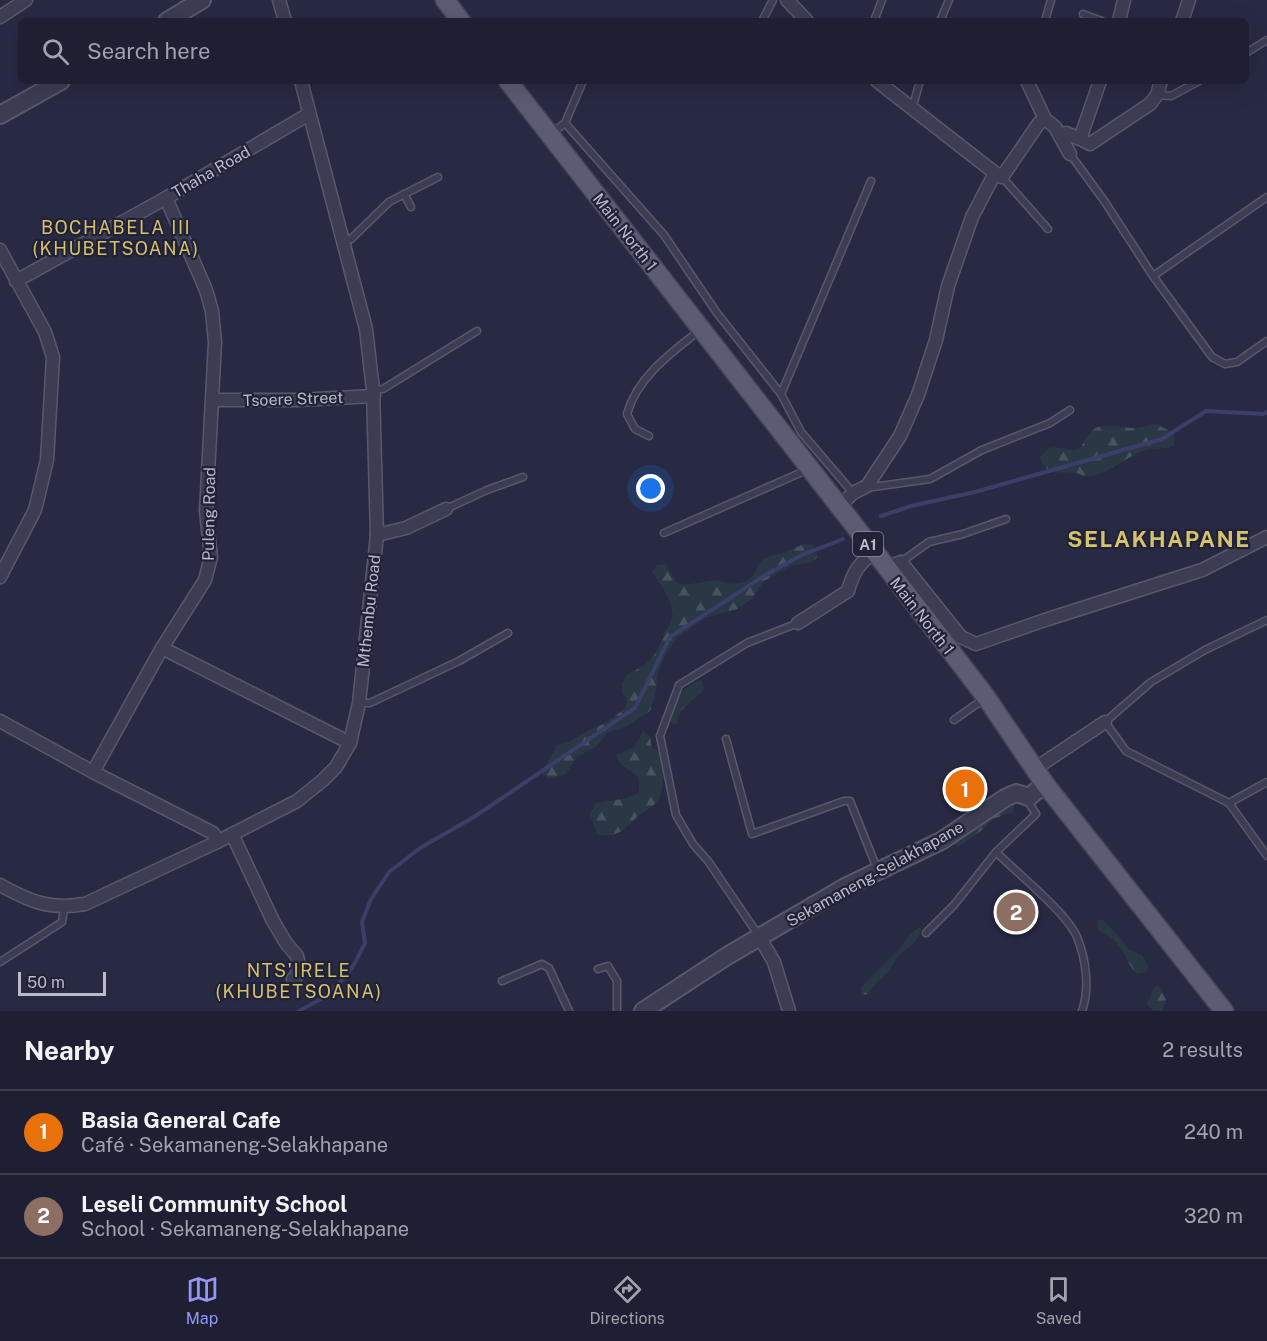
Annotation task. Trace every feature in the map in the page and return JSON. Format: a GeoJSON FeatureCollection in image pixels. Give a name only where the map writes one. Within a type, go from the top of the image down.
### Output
{"type":"FeatureCollection","features":[{"type":"Feature","properties":{"kind":"main road"},"geometry":{"type":"LineString","coordinates":[[445,0],[459,18]]}},
{"type":"Feature","properties":{"kind":"main road","name":"Main North 1"},"geometry":{"type":"LineString","coordinates":[[510,84],[838,507],[874,552],[893,565],[1041,776],[1224,1011]]}},
{"type":"Feature","properties":{"kind":"street"},"geometry":{"type":"LineString","coordinates":[[0,16],[26,0]]}},
{"type":"Feature","properties":{"kind":"street"},"geometry":{"type":"LineString","coordinates":[[172,18],[202,0]]}},
{"type":"Feature","properties":{"kind":"street"},"geometry":{"type":"LineString","coordinates":[[279,0],[284,18]]}},
{"type":"Feature","properties":{"kind":"street"},"geometry":{"type":"LineString","coordinates":[[787,0],[804,18]]}},
{"type":"Feature","properties":{"kind":"street"},"geometry":{"type":"LineString","coordinates":[[1120,18],[1124,0]]}},
{"type":"Feature","properties":{"kind":"street"},"geometry":{"type":"LineString","coordinates":[[1183,18],[1189,0]]}},
{"type":"Feature","properties":{"kind":"street"},"geometry":{"type":"LineString","coordinates":[[0,115],[56,84]]}},
{"type":"Feature","properties":{"kind":"street","name":"Mthembu Road"},"geometry":{"type":"LineString","coordinates":[[0,885],[21,897],[43,905],[64,908],[85,904],[217,842],[297,801],[336,767],[350,743],[358,704],[377,535],[373,393],[366,329],[302,84]]}},
{"type":"Feature","properties":{"kind":"street"},"geometry":{"type":"LineString","coordinates":[[881,84],[999,175]]}},
{"type":"Feature","properties":{"kind":"street"},"geometry":{"type":"LineString","coordinates":[[1028,84],[1045,119],[1056,127],[1070,154]]}},
{"type":"Feature","properties":{"kind":"street"},"geometry":{"type":"LineString","coordinates":[[1080,139],[1099,84]]}},
{"type":"Feature","properties":{"kind":"street"},"geometry":{"type":"LineString","coordinates":[[1060,135],[1066,133],[1090,144],[1150,104],[1157,95],[1160,84]]}},
{"type":"Feature","properties":{"kind":"street","name":"Thaha Road"},"geometry":{"type":"LineString","coordinates":[[16,280],[166,198],[309,114]]}},
{"type":"Feature","properties":{"kind":"street"},"geometry":{"type":"LineString","coordinates":[[838,507],[867,486],[900,436],[918,395],[936,340],[948,286],[972,217],[999,175],[1039,123],[1045,119]]}},
{"type":"Feature","properties":{"kind":"street","name":"Puleng Road"},"geometry":{"type":"LineString","coordinates":[[93,772],[162,648],[205,580],[211,557],[206,511],[215,342],[212,310],[207,290],[166,198]]}},
{"type":"Feature","properties":{"kind":"street"},"geometry":{"type":"LineString","coordinates":[[0,250],[45,332],[53,357],[47,460],[35,510],[0,577]]}},
{"type":"Feature","properties":{"kind":"street","name":"Tsoere Street"},"geometry":{"type":"LineString","coordinates":[[213,400],[297,400],[373,393]]}},
{"type":"Feature","properties":{"kind":"street"},"geometry":{"type":"LineString","coordinates":[[377,535],[406,528],[446,509]]}},
{"type":"Feature","properties":{"kind":"street"},"geometry":{"type":"LineString","coordinates":[[893,565],[961,638],[976,644],[1202,570],[1267,537]]}},
{"type":"Feature","properties":{"kind":"street"},"geometry":{"type":"LineString","coordinates":[[798,623],[848,591],[852,573],[874,552]]}},
{"type":"Feature","properties":{"kind":"street"},"geometry":{"type":"LineString","coordinates":[[162,648],[350,743]]}},
{"type":"Feature","properties":{"kind":"street"},"geometry":{"type":"LineString","coordinates":[[0,721],[93,772],[213,833],[217,842]]}},
{"type":"Feature","properties":{"kind":"street"},"geometry":{"type":"LineString","coordinates":[[1029,797],[1041,776],[1105,722]]}},
{"type":"Feature","properties":{"kind":"street","name":"Sekamaneng-Selakhapane"},"geometry":{"type":"LineString","coordinates":[[643,1011],[727,956],[847,886],[941,841],[1005,798],[1016,793],[1029,797]]}},
{"type":"Feature","properties":{"kind":"street"},"geometry":{"type":"LineString","coordinates":[[232,834],[273,921],[297,956],[299,966],[296,977],[293,979]]}},
{"type":"Feature","properties":{"kind":"street"},"geometry":{"type":"LineString","coordinates":[[760,938],[774,962],[789,1011]]}},
{"type":"Feature","properties":{"kind":"lane"},"geometry":{"type":"LineString","coordinates":[[763,18],[772,0]]}},
{"type":"Feature","properties":{"kind":"lane"},"geometry":{"type":"LineString","coordinates":[[875,18],[882,0]]}},
{"type":"Feature","properties":{"kind":"lane"},"geometry":{"type":"LineString","coordinates":[[941,18],[949,0]]}},
{"type":"Feature","properties":{"kind":"lane"},"geometry":{"type":"LineString","coordinates":[[1046,18],[1051,0]]}},
{"type":"Feature","properties":{"kind":"lane"},"geometry":{"type":"LineString","coordinates":[[1083,14],[1094,18]]}},
{"type":"Feature","properties":{"kind":"lane"},"geometry":{"type":"LineString","coordinates":[[1249,51],[1267,40]]}},
{"type":"Feature","properties":{"kind":"lane"},"geometry":{"type":"LineString","coordinates":[[550,136],[566,123],[582,84]]}},
{"type":"Feature","properties":{"kind":"lane"},"geometry":{"type":"LineString","coordinates":[[912,109],[919,84]]}},
{"type":"Feature","properties":{"kind":"lane"},"geometry":{"type":"LineString","coordinates":[[1157,95],[1171,96],[1193,84]]}},
{"type":"Feature","properties":{"kind":"lane"},"geometry":{"type":"LineString","coordinates":[[566,123],[663,235],[717,313],[781,394],[801,432],[854,494]]}},
{"type":"Feature","properties":{"kind":"lane"},"geometry":{"type":"LineString","coordinates":[[1070,154],[1105,202],[1153,276],[1212,357],[1226,364],[1237,362],[1267,341]]}},
{"type":"Feature","properties":{"kind":"lane"},"geometry":{"type":"LineString","coordinates":[[999,175],[1048,229]]}},
{"type":"Feature","properties":{"kind":"lane"},"geometry":{"type":"LineString","coordinates":[[343,242],[351,238],[389,202],[438,177]]}},
{"type":"Feature","properties":{"kind":"lane"},"geometry":{"type":"LineString","coordinates":[[781,394],[871,181]]}},
{"type":"Feature","properties":{"kind":"lane"},"geometry":{"type":"LineString","coordinates":[[404,194],[411,207]]}},
{"type":"Feature","properties":{"kind":"lane"},"geometry":{"type":"LineString","coordinates":[[1153,276],[1267,197]]}},
{"type":"Feature","properties":{"kind":"lane"},"geometry":{"type":"LineString","coordinates":[[649,436],[640,433],[630,421],[627,414],[629,406],[642,382],[665,358],[701,329]]}},
{"type":"Feature","properties":{"kind":"lane"},"geometry":{"type":"LineString","coordinates":[[373,393],[477,330]]}},
{"type":"Feature","properties":{"kind":"lane"},"geometry":{"type":"LineString","coordinates":[[867,486],[930,479],[982,450],[1050,423],[1070,410]]}},
{"type":"Feature","properties":{"kind":"lane"},"geometry":{"type":"LineString","coordinates":[[664,533],[809,469]]}},
{"type":"Feature","properties":{"kind":"lane"},"geometry":{"type":"LineString","coordinates":[[446,509],[487,490],[523,477]]}},
{"type":"Feature","properties":{"kind":"lane"},"geometry":{"type":"LineString","coordinates":[[893,565],[929,542],[963,534],[1006,519]]}},
{"type":"Feature","properties":{"kind":"lane"},"geometry":{"type":"LineString","coordinates":[[1267,620],[1205,650],[1151,682],[1105,722],[1126,751],[1229,803],[1267,856]]}},
{"type":"Feature","properties":{"kind":"lane"},"geometry":{"type":"LineString","coordinates":[[760,938],[708,861],[693,844],[676,815],[660,736],[679,685],[747,643],[798,623]]}},
{"type":"Feature","properties":{"kind":"lane"},"geometry":{"type":"LineString","coordinates":[[358,704],[370,703],[400,689],[459,661],[508,633]]}},
{"type":"Feature","properties":{"kind":"lane"},"geometry":{"type":"LineString","coordinates":[[954,720],[986,698]]}},
{"type":"Feature","properties":{"kind":"lane"},"geometry":{"type":"LineString","coordinates":[[726,739],[752,834],[844,801],[850,801],[878,872]]}},
{"type":"Feature","properties":{"kind":"lane"},"geometry":{"type":"LineString","coordinates":[[1229,803],[1267,782]]}},
{"type":"Feature","properties":{"kind":"lane"},"geometry":{"type":"LineString","coordinates":[[926,933],[954,905],[996,852],[1036,814],[1029,803],[1029,797]]}},
{"type":"Feature","properties":{"kind":"lane"},"geometry":{"type":"LineString","coordinates":[[996,852],[1059,913],[1077,936],[1087,984],[1082,1011]]}},
{"type":"Feature","properties":{"kind":"lane"},"geometry":{"type":"LineString","coordinates":[[0,962],[62,922],[64,908]]}},
{"type":"Feature","properties":{"kind":"lane"},"geometry":{"type":"LineString","coordinates":[[502,981],[542,964],[549,968],[569,1011]]}},
{"type":"Feature","properties":{"kind":"lane"},"geometry":{"type":"LineString","coordinates":[[598,969],[608,966],[617,981],[617,1011]]}},
{"type":"Feature","properties":{"kind":"green space"},"geometry":{"type":"Polygon","coordinates":[[[1156,424],[1174,433],[1174,446],[1143,451],[1099,474],[1084,476],[1076,473],[1060,473],[1044,467],[1040,458],[1044,452],[1053,447],[1079,449],[1097,427],[1135,428],[1156,424]]]}},
{"type":"Feature","properties":{"kind":"green space"},"geometry":{"type":"Polygon","coordinates":[[[804,544],[813,545],[818,557],[810,563],[793,565],[776,574],[763,582],[752,599],[737,609],[705,618],[677,638],[658,672],[655,697],[650,711],[629,725],[607,733],[596,747],[577,757],[566,774],[549,779],[543,775],[557,745],[569,742],[625,709],[627,698],[622,694],[622,686],[626,676],[643,666],[658,649],[671,622],[672,609],[664,589],[652,572],[657,565],[666,564],[676,582],[684,585],[716,580],[732,584],[745,582],[753,576],[762,560],[804,544]]]}},
{"type":"Feature","properties":{"kind":"green space"},"geometry":{"type":"Polygon","coordinates":[[[701,679],[704,689],[680,712],[677,725],[671,722],[667,708],[682,691],[701,679]]]}},
{"type":"Feature","properties":{"kind":"green space"},"geometry":{"type":"Polygon","coordinates":[[[643,730],[650,737],[652,748],[663,755],[660,797],[655,804],[620,832],[610,835],[597,834],[590,814],[596,803],[622,799],[639,793],[638,778],[619,762],[616,755],[635,747],[643,730]]]}},
{"type":"Feature","properties":{"kind":"green space"},"geometry":{"type":"Polygon","coordinates":[[[1011,804],[1014,806],[1013,812],[993,819],[981,831],[958,847],[953,844],[957,837],[1011,804]]]}},
{"type":"Feature","properties":{"kind":"green space"},"geometry":{"type":"Polygon","coordinates":[[[1102,919],[1129,950],[1143,956],[1148,966],[1147,972],[1137,974],[1117,943],[1098,930],[1097,921],[1102,919]]]}},
{"type":"Feature","properties":{"kind":"green space"},"geometry":{"type":"Polygon","coordinates":[[[918,928],[921,928],[916,941],[898,957],[869,994],[862,995],[861,987],[918,928]]]}},
{"type":"Feature","properties":{"kind":"green space"},"geometry":{"type":"Polygon","coordinates":[[[1158,985],[1166,1000],[1162,1011],[1153,1011],[1147,1004],[1153,989],[1158,985]]]}},
{"type":"Feature","properties":{"kind":"waterway"},"geometry":{"type":"LineString","coordinates":[[881,516],[1162,439],[1206,411],[1263,414],[1267,412]]}},
{"type":"Feature","properties":{"kind":"waterway"},"geometry":{"type":"LineString","coordinates":[[299,1011],[326,996],[347,975],[365,943],[362,922],[371,899],[389,872],[420,848],[474,817],[635,708],[670,637],[767,574],[802,555],[843,539]]}},
{"type":"Feature","properties":{"kind":"place","name":"Basia General Cafe"},"geometry":{"type":"Point","coordinates":[965,789]}},
{"type":"Feature","properties":{"kind":"place","name":"Leseli Community School"},"geometry":{"type":"Point","coordinates":[1016,912]}},
{"type":"Feature","properties":{"kind":"district","name":"BOCHABELA III (KHUBETSOANA)"},"geometry":{"type":"Point","coordinates":[116,237]}},
{"type":"Feature","properties":{"kind":"district","name":"SELAKHAPANE"},"geometry":{"type":"Point","coordinates":[1159,539]}},
{"type":"Feature","properties":{"kind":"district","name":"NTS'IRELE (KHUBETSOANA)"},"geometry":{"type":"Point","coordinates":[299,980]}}]}
